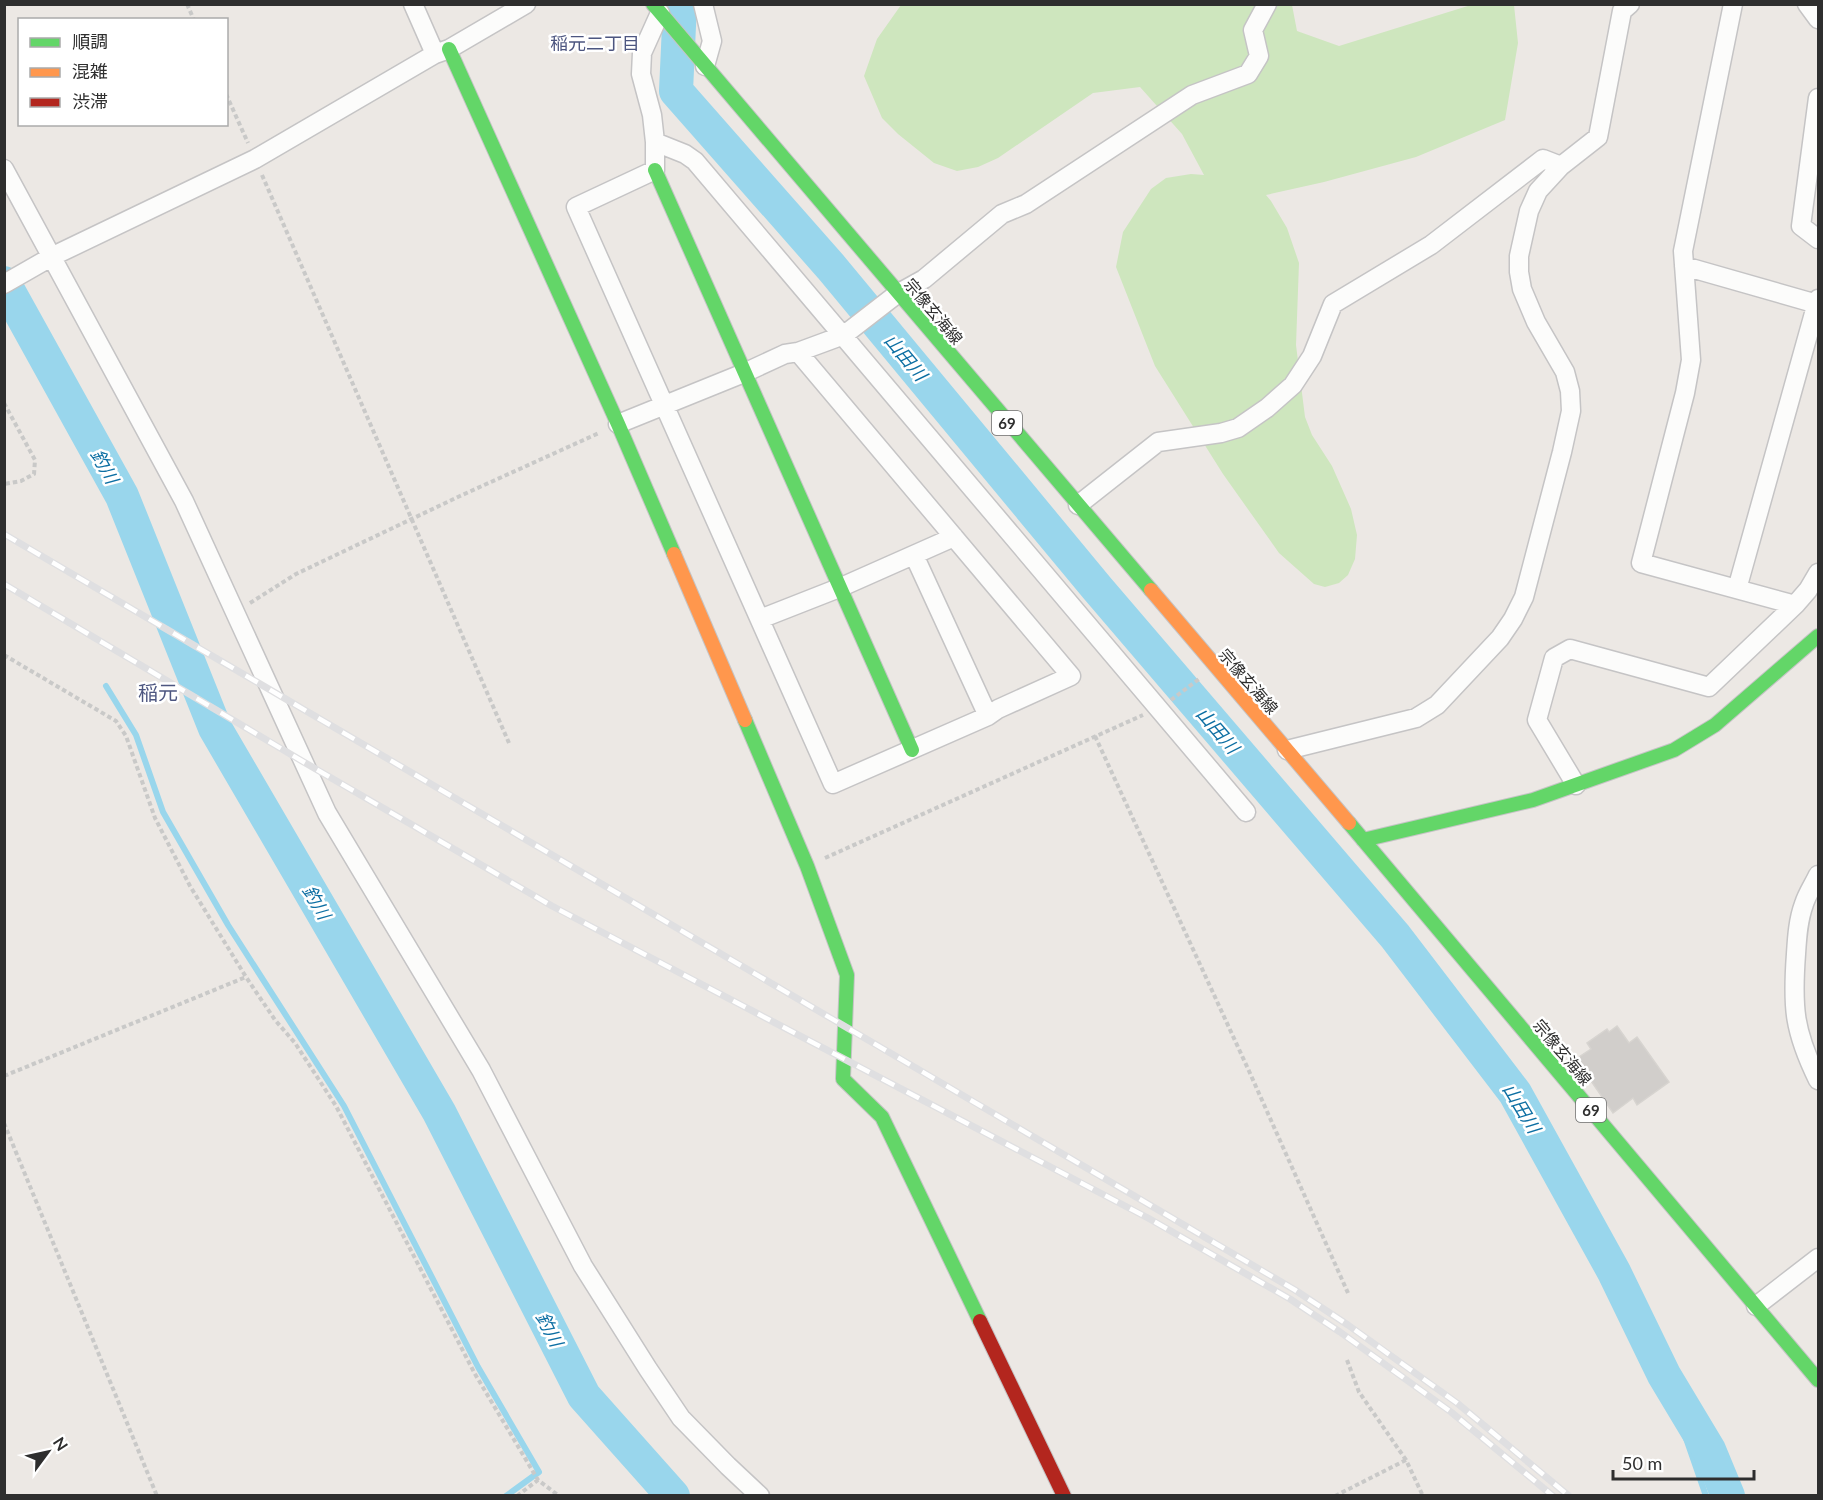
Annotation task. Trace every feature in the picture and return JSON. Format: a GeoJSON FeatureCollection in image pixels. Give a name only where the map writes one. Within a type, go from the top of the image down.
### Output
{"type":"FeatureCollection","features":[{"type":"Feature","properties":{"kind":"street"},"geometry":{"type":"LineString","coordinates":[[413,4],[442,52],[618,424],[807,866],[847,975],[843,1079],[882,1117],[1064,1496]]}},
{"type":"Feature","properties":{"kind":"street"},"geometry":{"type":"LineString","coordinates":[[4,284],[50,258],[255,159],[526,4]]}},
{"type":"Feature","properties":{"kind":"street"},"geometry":{"type":"LineString","coordinates":[[703,4],[712,41],[705,66]]}},
{"type":"Feature","properties":{"kind":"street"},"geometry":{"type":"LineString","coordinates":[[618,424],[785,354],[798,352],[844,335],[897,294],[924,279],[1002,214],[1026,204],[1192,95],[1248,74],[1259,56],[1253,30],[1267,4]]}},
{"type":"Feature","properties":{"kind":"street"},"geometry":{"type":"LineString","coordinates":[[1287,750],[1416,718],[1437,705],[1500,638],[1524,597],[1557,474],[1571,411],[1570,392],[1565,372],[1536,322],[1522,289],[1519,256],[1529,211],[1538,191],[1561,166],[1598,137],[1622,11],[1630,4]]}},
{"type":"Feature","properties":{"kind":"street"},"geometry":{"type":"LineString","coordinates":[[1733,4],[1683,251],[1691,360],[1685,393],[1641,563],[1795,604]]}},
{"type":"Feature","properties":{"kind":"street"},"geometry":{"type":"LineString","coordinates":[[1807,4],[1818,19]]}},
{"type":"Feature","properties":{"kind":"street"},"geometry":{"type":"LineString","coordinates":[[657,9],[642,53],[641,74],[652,115],[655,170],[912,750]]}},
{"type":"Feature","properties":{"kind":"street","name":"宗像玄海線"},"geometry":{"type":"LineString","coordinates":[[657,9],[1287,750],[1818,1380]]}},
{"type":"Feature","properties":{"kind":"street"},"geometry":{"type":"LineString","coordinates":[[1818,98],[1801,226],[1818,239]]}},
{"type":"Feature","properties":{"kind":"street"},"geometry":{"type":"LineString","coordinates":[[655,142],[685,154],[695,161],[1246,812]]}},
{"type":"Feature","properties":{"kind":"street"},"geometry":{"type":"LineString","coordinates":[[1078,505],[1158,442],[1221,433],[1238,428],[1268,408],[1293,385],[1312,356],[1333,304],[1431,245],[1543,159],[1561,166]]}},
{"type":"Feature","properties":{"kind":"street"},"geometry":{"type":"LineString","coordinates":[[4,169],[50,258],[184,501],[327,813],[481,1070],[584,1266],[681,1418],[760,1496]]}},
{"type":"Feature","properties":{"kind":"street"},"geometry":{"type":"LineString","coordinates":[[655,170],[576,207],[833,784],[988,716],[998,709],[1071,676],[798,352]]}},
{"type":"Feature","properties":{"kind":"street"},"geometry":{"type":"LineString","coordinates":[[1684,266],[1818,301],[1737,589]]}},
{"type":"Feature","properties":{"kind":"street"},"geometry":{"type":"LineString","coordinates":[[759,619],[839,588],[954,537]]}},
{"type":"Feature","properties":{"kind":"street"},"geometry":{"type":"LineString","coordinates":[[914,555],[988,716]]}},
{"type":"Feature","properties":{"kind":"street"},"geometry":{"type":"LineString","coordinates":[[1576,785],[1537,720],[1554,658],[1570,649],[1709,687],[1795,604],[1808,590],[1818,573]]}},
{"type":"Feature","properties":{"kind":"street"},"geometry":{"type":"LineString","coordinates":[[1363,840],[1533,800],[1647,761],[1694,739],[1715,725],[1818,636]]}},
{"type":"Feature","properties":{"kind":"street"},"geometry":{"type":"LineString","coordinates":[[1818,875],[1804,904],[1797,939],[1793,995],[1803,1048],[1818,1080]]}},
{"type":"Feature","properties":{"kind":"street"},"geometry":{"type":"LineString","coordinates":[[1756,1306],[1818,1258]]}},
{"type":"Feature","properties":{"kind":"path"},"geometry":{"type":"LineString","coordinates":[[187,4],[193,18]]}},
{"type":"Feature","properties":{"kind":"path"},"geometry":{"type":"LineString","coordinates":[[228,98],[509,743]]}},
{"type":"Feature","properties":{"kind":"path"},"geometry":{"type":"LineString","coordinates":[[4,403],[35,459],[34,474],[21,481],[4,484]]}},
{"type":"Feature","properties":{"kind":"path"},"geometry":{"type":"LineString","coordinates":[[235,613],[296,574],[618,424]]}},
{"type":"Feature","properties":{"kind":"path"},"geometry":{"type":"LineString","coordinates":[[4,655],[116,722],[126,736],[155,818],[185,876],[246,977],[275,1020],[295,1043],[336,1106],[475,1374],[538,1480],[559,1496]]}},
{"type":"Feature","properties":{"kind":"path"},"geometry":{"type":"LineString","coordinates":[[807,866],[1159,708],[1216,667]]}},
{"type":"Feature","properties":{"kind":"path"},"geometry":{"type":"LineString","coordinates":[[1095,736],[1348,1293]]}},
{"type":"Feature","properties":{"kind":"path"},"geometry":{"type":"LineString","coordinates":[[4,1076],[246,977]]}},
{"type":"Feature","properties":{"kind":"path"},"geometry":{"type":"LineString","coordinates":[[4,1124],[157,1496]]}},
{"type":"Feature","properties":{"kind":"path"},"geometry":{"type":"LineString","coordinates":[[1347,1360],[1359,1392],[1406,1460],[1423,1496]]}},
{"type":"Feature","properties":{"kind":"path"},"geometry":{"type":"LineString","coordinates":[[1335,1496],[1406,1460]]}},
{"type":"Feature","properties":{"kind":"path"},"geometry":{"type":"LineString","coordinates":[[517,1496],[538,1480]]}},
{"type":"Feature","properties":{"kind":"green space"},"geometry":{"type":"Polygon","coordinates":[[[901,5],[1292,5],[1297,31],[1339,46],[1471,5],[1514,5],[1518,43],[1505,120],[1416,157],[1266,195],[1287,228],[1299,263],[1296,345],[1305,417],[1312,435],[1332,466],[1351,509],[1357,535],[1355,559],[1348,575],[1339,583],[1325,587],[1314,584],[1279,553],[1223,474],[1155,366],[1116,267],[1123,232],[1151,189],[1166,178],[1191,174],[1204,175],[1182,134],[1140,87],[1093,93],[998,158],[978,167],[957,171],[934,163],[882,118],[864,76],[877,39],[901,5]]]}},
{"type":"Feature","properties":{"kind":"building"},"geometry":{"type":"Polygon","coordinates":[[[1617,1026],[1629,1043],[1637,1037],[1669,1082],[1637,1105],[1633,1098],[1613,1113],[1576,1059],[1591,1049],[1587,1043],[1607,1029],[1609,1032],[1617,1026]]]}},
{"type":"Feature","properties":{"kind":"waterway","name":"山田川"},"geometry":{"type":"LineString","coordinates":[[680,4],[676,91],[831,267],[1097,588],[1395,936],[1515,1093],[1614,1272],[1664,1375],[1709,1450],[1728,1496]]}},
{"type":"Feature","properties":{"kind":"waterway","name":"釣川"},"geometry":{"type":"LineString","coordinates":[[4,283],[122,496],[215,728],[439,1112],[584,1396],[673,1496]]}},
{"type":"Feature","properties":{"kind":"waterway"},"geometry":{"type":"LineString","coordinates":[[106,686],[136,735],[163,812],[228,925],[344,1106],[478,1367],[539,1472],[506,1496]]}},
{"type":"Feature","properties":{"kind":"waterway"},"geometry":{"type":"LineString","coordinates":[[1664,1375],[1706,1496]]}},
{"type":"Feature","properties":{"kind":"railway"},"geometry":{"type":"LineString","coordinates":[[4,534],[1295,1290],[1457,1403],[1569,1496]]}},
{"type":"Feature","properties":{"kind":"railway"},"geometry":{"type":"LineString","coordinates":[[4,584],[552,906],[1148,1218],[1290,1299],[1451,1412],[1553,1496]]}},
{"type":"Feature","properties":{"kind":"traffic: fast"},"geometry":{"type":"LineString","coordinates":[[653,4],[1151,590]]}},
{"type":"Feature","properties":{"kind":"traffic: fast"},"geometry":{"type":"LineString","coordinates":[[449,49],[674,554]]}},
{"type":"Feature","properties":{"kind":"traffic: fast"},"geometry":{"type":"LineString","coordinates":[[655,170],[912,750]]}},
{"type":"Feature","properties":{"kind":"traffic: fast"},"geometry":{"type":"LineString","coordinates":[[1363,840],[1533,800],[1674,750],[1715,725],[1818,636]]}},
{"type":"Feature","properties":{"kind":"traffic: fast"},"geometry":{"type":"LineString","coordinates":[[745,720],[807,866],[847,975],[843,1079],[882,1117],[980,1321]]}},
{"type":"Feature","properties":{"kind":"traffic: fast"},"geometry":{"type":"LineString","coordinates":[[1349,823],[1818,1380]]}},
{"type":"Feature","properties":{"kind":"traffic: slow"},"geometry":{"type":"LineString","coordinates":[[674,554],[745,720]]}},
{"type":"Feature","properties":{"kind":"traffic: slow"},"geometry":{"type":"LineString","coordinates":[[1151,590],[1349,823]]}},
{"type":"Feature","properties":{"kind":"traffic: jam"},"geometry":{"type":"LineString","coordinates":[[980,1321],[1064,1496]]}},
{"type":"Feature","properties":{"kind":"district","name":"稲元二丁目"},"geometry":{"type":"Point","coordinates":[595,43]}},
{"type":"Feature","properties":{"kind":"district","name":"稲元"},"geometry":{"type":"Point","coordinates":[158,692]}}]}
